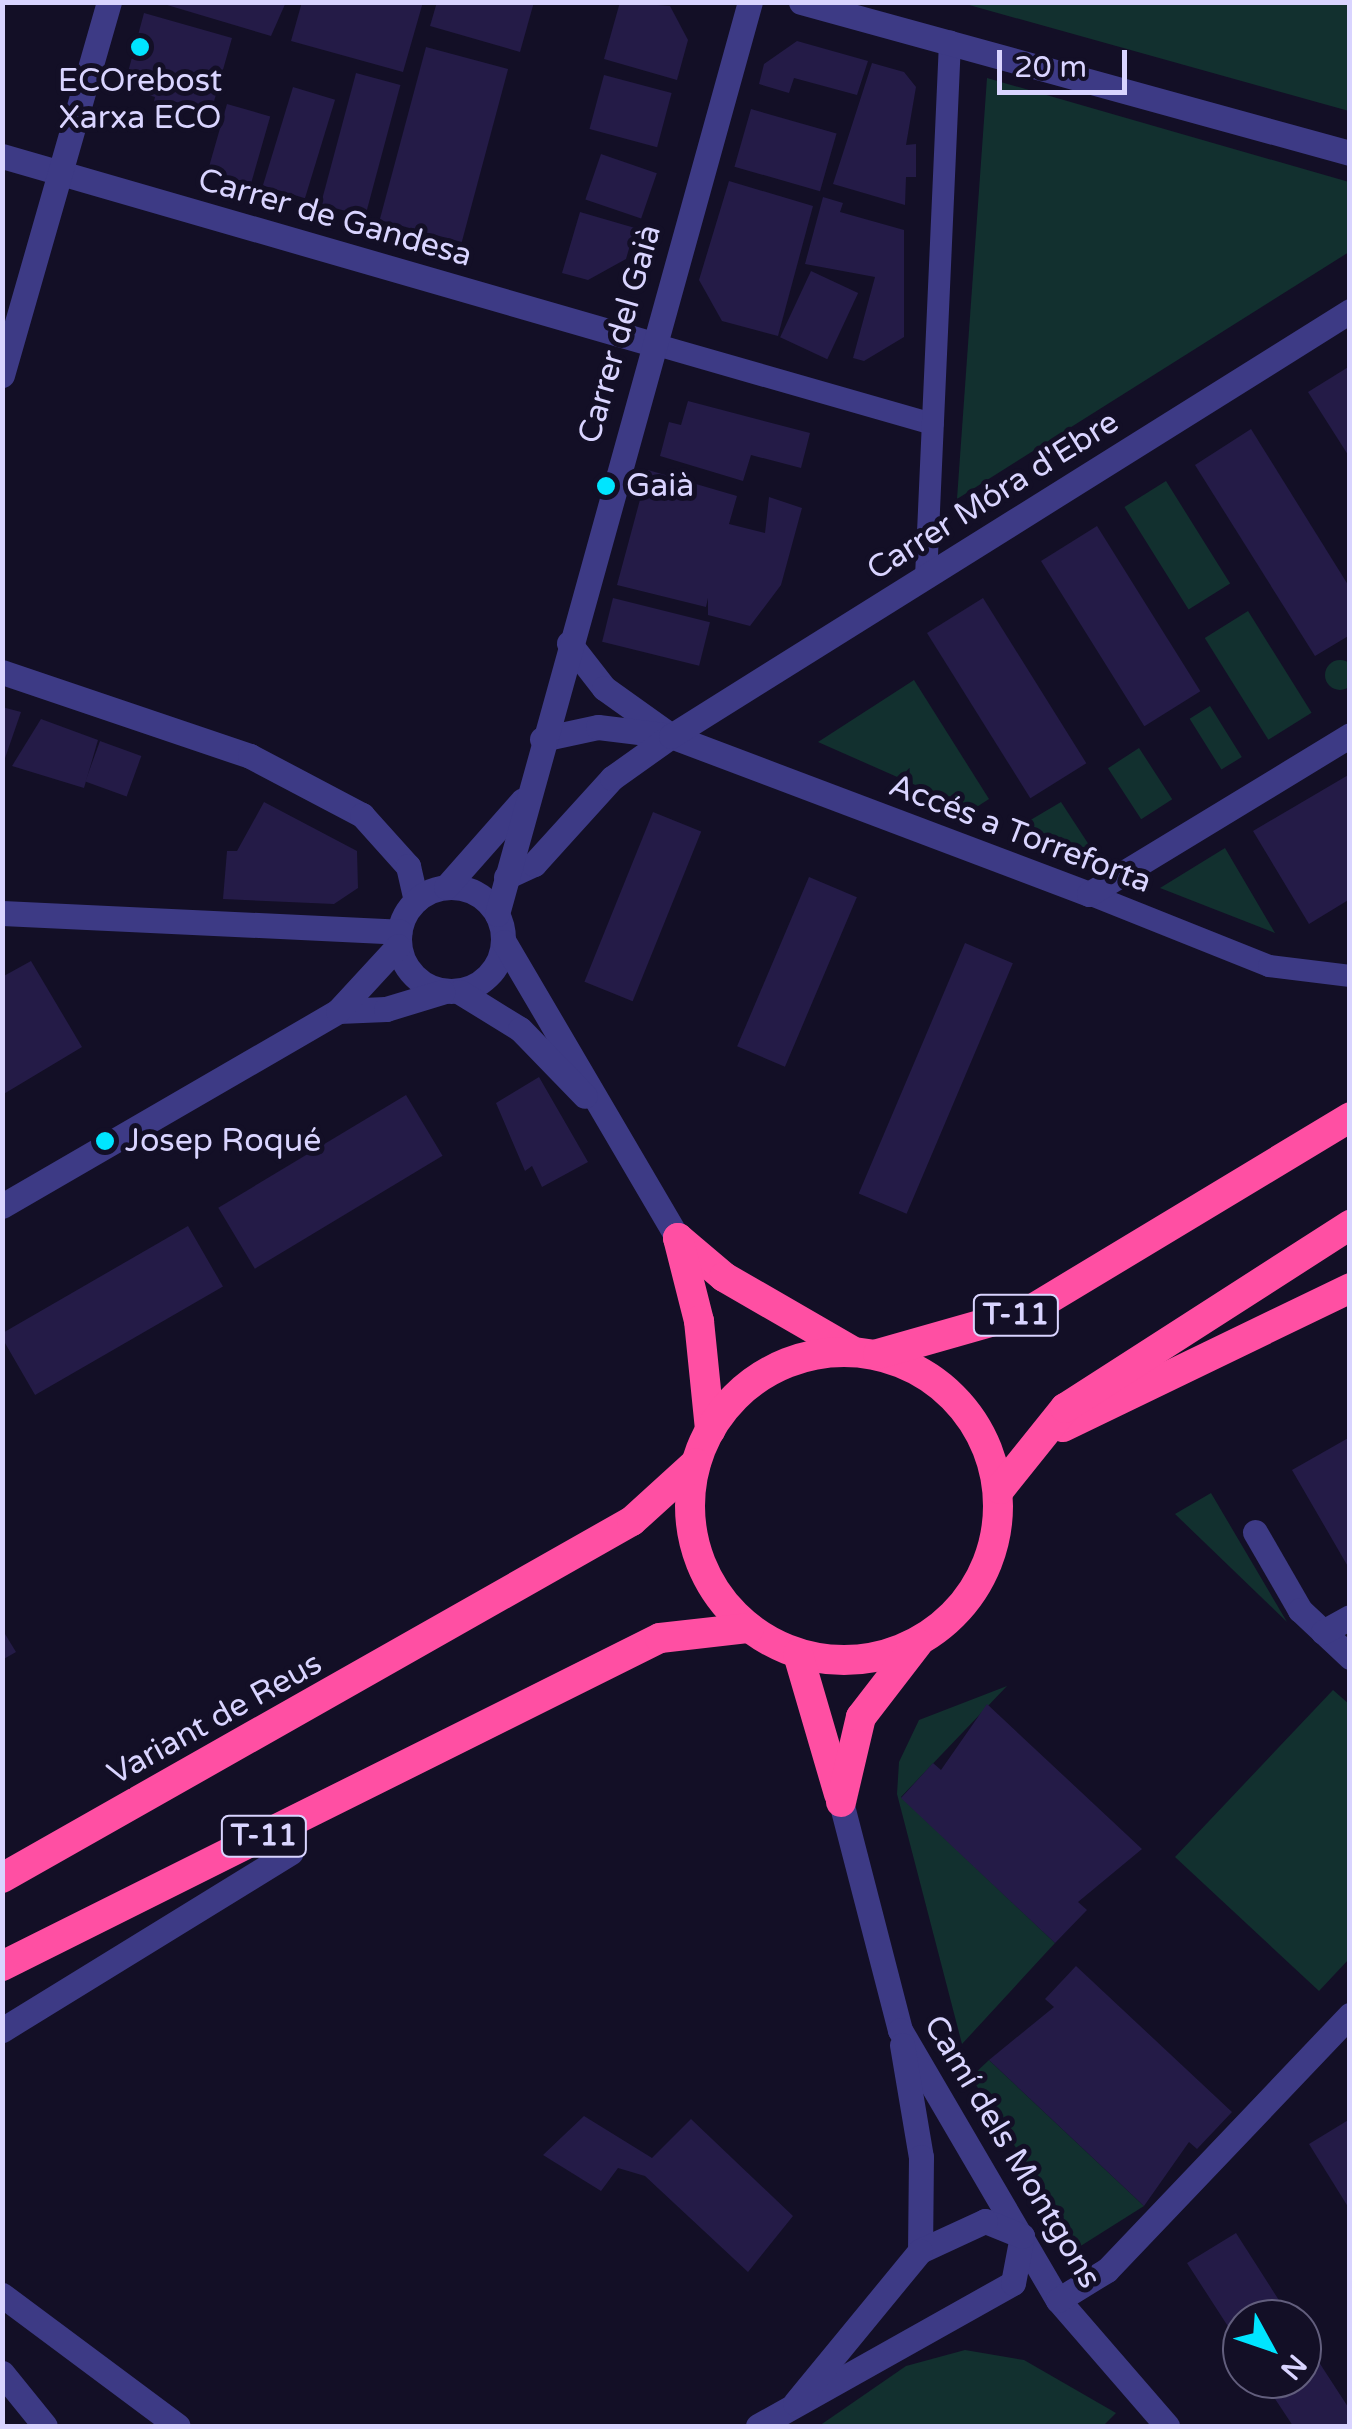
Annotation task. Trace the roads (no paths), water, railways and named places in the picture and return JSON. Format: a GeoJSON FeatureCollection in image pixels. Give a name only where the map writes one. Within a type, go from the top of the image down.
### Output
{"type":"FeatureCollection","features":[{"type":"Feature","properties":{"kind":"highway","name":"T-11"},"geometry":{"type":"LineString","coordinates":[[1350,1117],[1143,1249],[1028,1311],[865,1353],[770,1370],[710,1430],[696,1462],[689,1499],[703,1571],[749,1628],[798,1654],[873,1658],[920,1641],[984,1572],[1000,1489],[1037,1438],[1065,1408],[1183,1328],[1350,1225]]}},
{"type":"Feature","properties":{"kind":"highway"},"geometry":{"type":"LineString","coordinates":[[678,1238],[724,1277],[865,1353],[926,1374],[965,1408],[1000,1489]]}},
{"type":"Feature","properties":{"kind":"highway"},"geometry":{"type":"LineString","coordinates":[[678,1238],[699,1321],[710,1430]]}},
{"type":"Feature","properties":{"kind":"highway"},"geometry":{"type":"LineString","coordinates":[[1037,1438],[1350,1288]]}},
{"type":"Feature","properties":{"kind":"highway","name":"Variant de Reus"},"geometry":{"type":"LineString","coordinates":[[2,1878],[632,1521],[696,1462]]}},
{"type":"Feature","properties":{"kind":"highway","name":"T-11"},"geometry":{"type":"LineString","coordinates":[[2,1966],[515,1706],[660,1638],[749,1628]]}},
{"type":"Feature","properties":{"kind":"highway"},"geometry":{"type":"LineString","coordinates":[[841,1802],[861,1717],[920,1641]]}},
{"type":"Feature","properties":{"kind":"highway"},"geometry":{"type":"LineString","coordinates":[[798,1654],[841,1802]]}},
{"type":"Feature","properties":{"kind":"highway"},"geometry":{"type":"LineString","coordinates":[[291,1852],[300,1818]]}},
{"type":"Feature","properties":{"kind":"street"},"geometry":{"type":"LineString","coordinates":[[2,375],[109,2]]}},
{"type":"Feature","properties":{"kind":"street","name":"Carrer del Gaià"},"geometry":{"type":"LineString","coordinates":[[496,914],[650,343],[750,2]]}},
{"type":"Feature","properties":{"kind":"street"},"geometry":{"type":"LineString","coordinates":[[801,2],[1350,153]]}},
{"type":"Feature","properties":{"kind":"street","name":"Carrer de Gandesa"},"geometry":{"type":"LineString","coordinates":[[2,156],[650,343]]}},
{"type":"Feature","properties":{"kind":"street","name":"Carrer Móra d'Ebre"},"geometry":{"type":"LineString","coordinates":[[506,876],[534,864],[612,778],[671,736],[1350,312]]}},
{"type":"Feature","properties":{"kind":"street"},"geometry":{"type":"LineString","coordinates":[[568,643],[604,688],[671,736]]}},
{"type":"Feature","properties":{"kind":"street"},"geometry":{"type":"LineString","coordinates":[[2,672],[250,756],[362,814],[408,866],[416,900],[399,939],[338,1010],[2,1206]]}},
{"type":"Feature","properties":{"kind":"street"},"geometry":{"type":"LineString","coordinates":[[542,739],[598,726],[671,736]]}},
{"type":"Feature","properties":{"kind":"street"},"geometry":{"type":"LineString","coordinates":[[1089,894],[1350,735]]}},
{"type":"Feature","properties":{"kind":"street","name":"Accés a Torreforta"},"geometry":{"type":"LineString","coordinates":[[671,736],[1089,894]]}},
{"type":"Feature","properties":{"kind":"street","name":"Carrer del Gaià"},"geometry":{"type":"LineString","coordinates":[[446,887],[524,800]]}},
{"type":"Feature","properties":{"kind":"street"},"geometry":{"type":"LineString","coordinates":[[416,900],[446,887],[475,894],[496,914],[504,942],[678,1238]]}},
{"type":"Feature","properties":{"kind":"street"},"geometry":{"type":"LineString","coordinates":[[2,913],[399,939]]}},
{"type":"Feature","properties":{"kind":"street"},"geometry":{"type":"LineString","coordinates":[[399,939],[420,983],[451,992],[520,1029],[602,1114]]}},
{"type":"Feature","properties":{"kind":"street"},"geometry":{"type":"LineString","coordinates":[[338,1010],[386,1009],[451,992],[497,965],[504,942]]}},
{"type":"Feature","properties":{"kind":"street"},"geometry":{"type":"LineString","coordinates":[[1254,1532],[1300,1610],[1350,1657]]}},
{"type":"Feature","properties":{"kind":"street"},"geometry":{"type":"LineString","coordinates":[[1323,1632],[1350,1617]]}},
{"type":"Feature","properties":{"kind":"street","name":"Camí dels Montgons"},"geometry":{"type":"LineString","coordinates":[[841,1802],[900,2030],[1058,2300],[1099,2354],[1168,2426]]}},
{"type":"Feature","properties":{"kind":"street"},"geometry":{"type":"LineString","coordinates":[[2,2030],[291,1852]]}},
{"type":"Feature","properties":{"kind":"street"},"geometry":{"type":"LineString","coordinates":[[1058,2300],[1108,2270],[1350,2015]]}},
{"type":"Feature","properties":{"kind":"street"},"geometry":{"type":"LineString","coordinates":[[900,2030],[921,2158],[920,2252]]}},
{"type":"Feature","properties":{"kind":"street"},"geometry":{"type":"LineString","coordinates":[[758,2426],[1013,2282],[1022,2236],[985,2222],[920,2252],[795,2403]]}},
{"type":"Feature","properties":{"kind":"street"},"geometry":{"type":"LineString","coordinates":[[2,2295],[178,2426]]}},
{"type":"Feature","properties":{"kind":"street"},"geometry":{"type":"LineString","coordinates":[[2,2373],[46,2426]]}},
{"type":"Feature","properties":{"kind":"lane"},"geometry":{"type":"LineString","coordinates":[[926,577],[950,42]]}},
{"type":"Feature","properties":{"kind":"lane"},"geometry":{"type":"LineString","coordinates":[[650,343],[933,424]]}},
{"type":"Feature","properties":{"kind":"lane","name":"Accés a Torreforta"},"geometry":{"type":"LineString","coordinates":[[1089,894],[1269,966],[1350,976]]}},
{"type":"Feature","properties":{"kind":"place","name":"ECOrebost Xarxa ECO"},"geometry":{"type":"Point","coordinates":[140,47]}},
{"type":"Feature","properties":{"kind":"place","name":"Gaià"},"geometry":{"type":"Point","coordinates":[606,486]}},
{"type":"Feature","properties":{"kind":"place","name":"Josep Roqué"},"geometry":{"type":"Point","coordinates":[105,1141]}}]}
